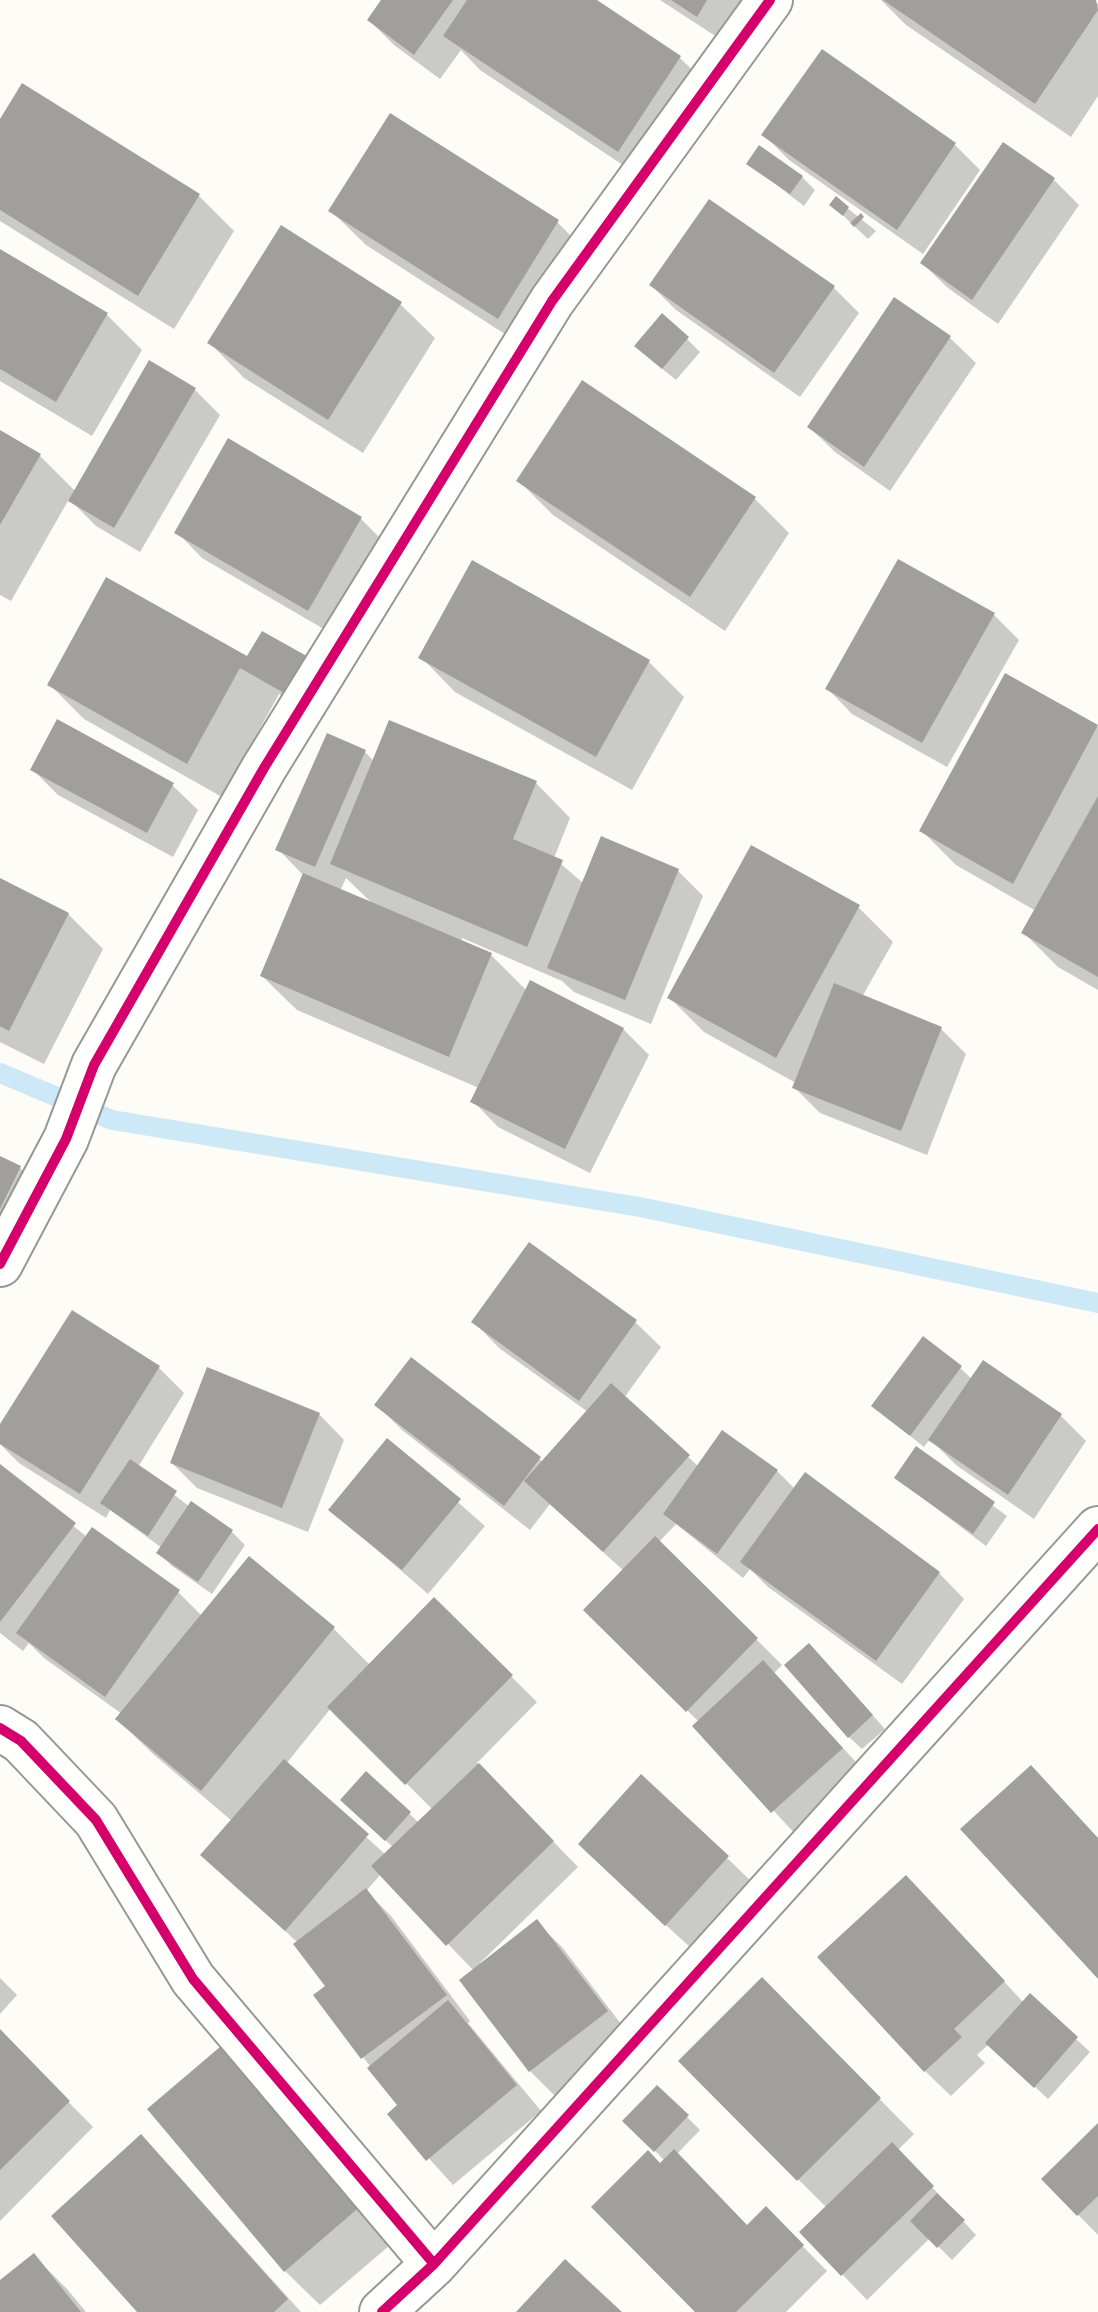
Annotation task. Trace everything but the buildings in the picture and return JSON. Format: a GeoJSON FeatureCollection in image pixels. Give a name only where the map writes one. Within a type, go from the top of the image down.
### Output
{"type":"FeatureCollection","features":[{"type":"Feature","properties":{"kind":"street"},"geometry":{"type":"LineString","coordinates":[[0,1264],[66,1139],[94,1065],[264,768],[552,301],[770,0]]}},
{"type":"Feature","properties":{"kind":"street"},"geometry":{"type":"LineString","coordinates":[[382,2312],[434,2264],[1098,1529]]}},
{"type":"Feature","properties":{"kind":"street"},"geometry":{"type":"LineString","coordinates":[[0,1728],[21,1741],[96,1820],[193,1979],[434,2264]]}},
{"type":"Feature","properties":{"kind":"waterway"},"geometry":{"type":"LineString","coordinates":[[0,1073],[112,1120],[640,1207],[1098,1303]]}},
{"type":"Feature","properties":{"kind":"cycle path"},"geometry":{"type":"LineString","coordinates":[[0,1264],[66,1139],[94,1065],[264,768],[552,301],[770,0]]}},
{"type":"Feature","properties":{"kind":"cycle path"},"geometry":{"type":"LineString","coordinates":[[382,2312],[434,2264],[1098,1529]]}},
{"type":"Feature","properties":{"kind":"cycle path"},"geometry":{"type":"LineString","coordinates":[[0,1728],[21,1741],[96,1820],[193,1979],[434,2264]]}}]}
